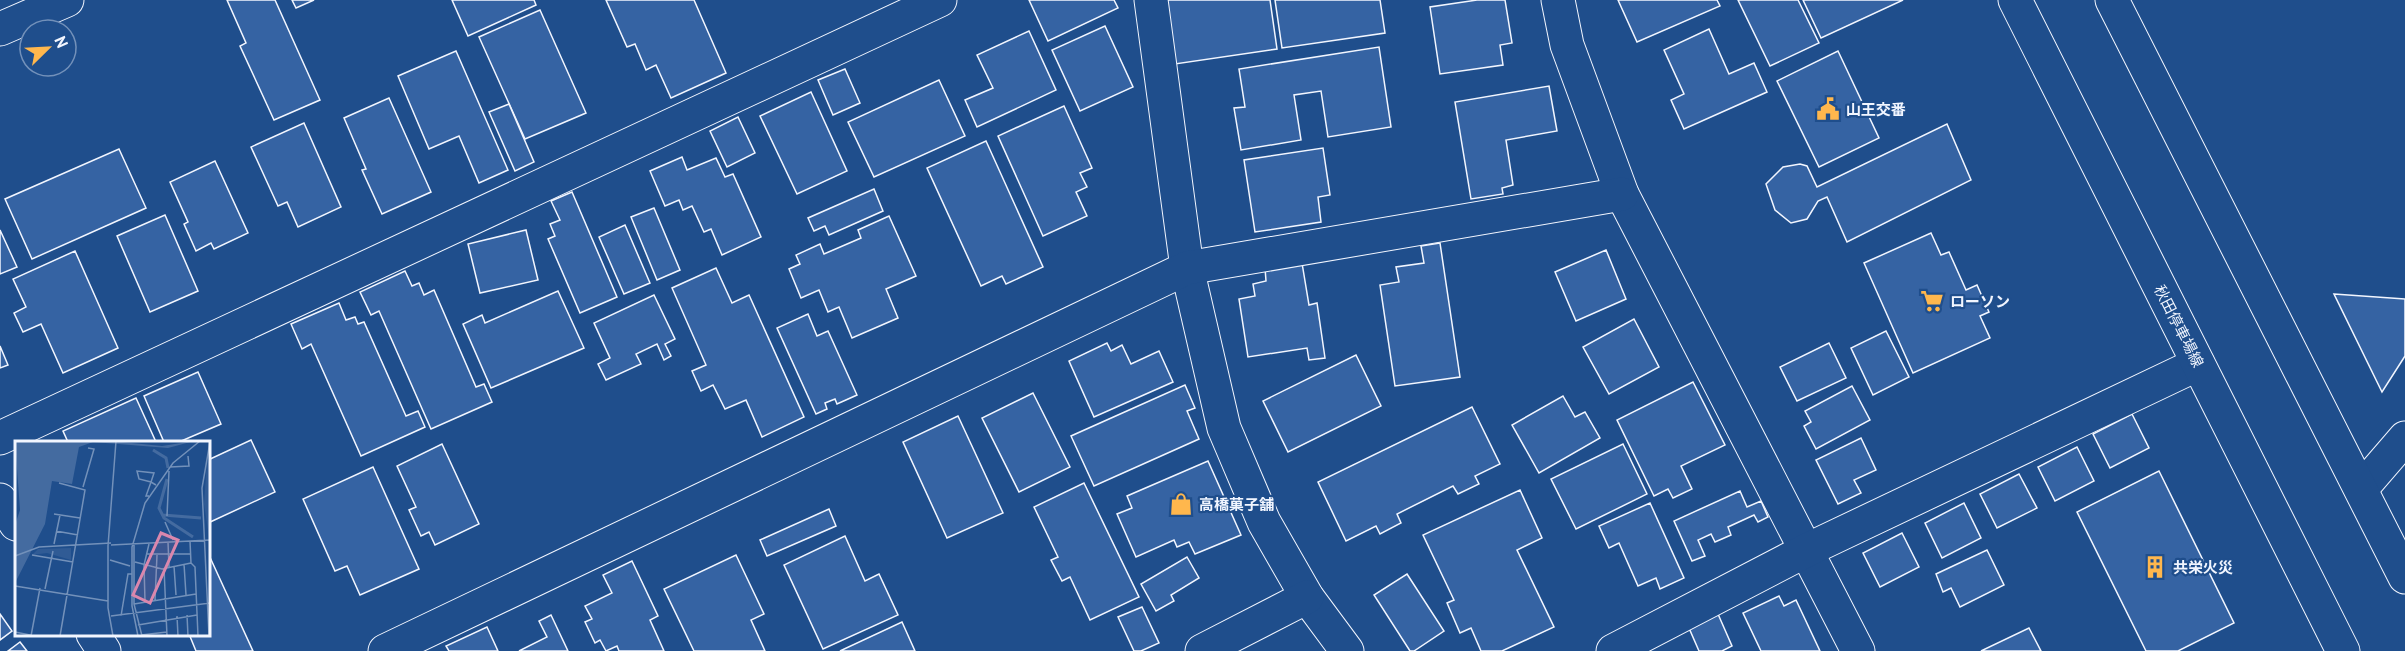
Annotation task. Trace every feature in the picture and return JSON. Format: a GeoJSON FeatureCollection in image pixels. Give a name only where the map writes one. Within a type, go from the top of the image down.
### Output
{"type":"FeatureCollection","features":[{"type":"Feature","properties":{"kind":"street"},"geometry":{"type":"LineString","coordinates":[[0,29],[67,0]]}},
{"type":"Feature","properties":{"kind":"street"},"geometry":{"type":"LineString","coordinates":[[0,438],[940,0]]}},
{"type":"Feature","properties":{"kind":"street"},"geometry":{"type":"LineString","coordinates":[[1151,0],[1187,268],[1224,428],[1264,522],[1308,597],[1347,651]]}},
{"type":"Feature","properties":{"kind":"street"},"geometry":{"type":"LineString","coordinates":[[1558,0],[1567,45],[1622,194],[1858,651]]}},
{"type":"Feature","properties":{"kind":"street","name":"秋田停車場線"},"geometry":{"type":"LineString","coordinates":[[2015,0],[2343,651]]}},
{"type":"Feature","properties":{"kind":"street"},"geometry":{"type":"LineString","coordinates":[[2112,0],[2405,577]]}},
{"type":"Feature","properties":{"kind":"street"},"geometry":{"type":"LineString","coordinates":[[385,651],[1187,268],[1622,194]]}},
{"type":"Feature","properties":{"kind":"street"},"geometry":{"type":"LineString","coordinates":[[1613,651],[1807,550],[2198,364]]}},
{"type":"Feature","properties":{"kind":"street"},"geometry":{"type":"LineString","coordinates":[[2361,489],[2405,438]]}},
{"type":"Feature","properties":{"kind":"street"},"geometry":{"type":"LineString","coordinates":[[0,500],[15,522]]}},
{"type":"Feature","properties":{"kind":"street"},"geometry":{"type":"LineString","coordinates":[[1202,651],[1308,597]]}},
{"type":"Feature","properties":{"kind":"street"},"geometry":{"type":"LineString","coordinates":[[94,636],[104,651]]}},
{"type":"Feature","properties":{"kind":"building"},"geometry":{"type":"Polygon","coordinates":[[[227,0],[275,0],[320,100],[274,120],[240,46],[246,43],[227,0]]]}},
{"type":"Feature","properties":{"kind":"building"},"geometry":{"type":"Polygon","coordinates":[[[292,0],[314,0],[296,8],[292,0]]]}},
{"type":"Feature","properties":{"kind":"building"},"geometry":{"type":"Polygon","coordinates":[[[452,0],[534,0],[536,5],[468,36],[452,0]]]}},
{"type":"Feature","properties":{"kind":"building"},"geometry":{"type":"Polygon","coordinates":[[[606,0],[694,0],[726,73],[671,98],[656,65],[646,70],[635,44],[627,47],[606,0]]]}},
{"type":"Feature","properties":{"kind":"building"},"geometry":{"type":"Polygon","coordinates":[[[1029,0],[1114,0],[1118,8],[1048,41],[1029,0]]]}},
{"type":"Feature","properties":{"kind":"building"},"geometry":{"type":"Polygon","coordinates":[[[1165,0],[1270,0],[1277,49],[1175,64],[1165,0]]]}},
{"type":"Feature","properties":{"kind":"building"},"geometry":{"type":"Polygon","coordinates":[[[1275,0],[1380,0],[1385,33],[1282,48],[1275,0]]]}},
{"type":"Feature","properties":{"kind":"building"},"geometry":{"type":"Polygon","coordinates":[[[1477,0],[1505,0],[1512,43],[1500,45],[1503,65],[1440,74],[1430,7],[1477,0]]]}},
{"type":"Feature","properties":{"kind":"building"},"geometry":{"type":"Polygon","coordinates":[[[1618,0],[1717,0],[1720,6],[1637,42],[1618,0]]]}},
{"type":"Feature","properties":{"kind":"building"},"geometry":{"type":"Polygon","coordinates":[[[1738,0],[1798,0],[1819,43],[1770,66],[1738,0]]]}},
{"type":"Feature","properties":{"kind":"building"},"geometry":{"type":"Polygon","coordinates":[[[1803,0],[1903,0],[1821,38],[1803,0]]]}},
{"type":"Feature","properties":{"kind":"building"},"geometry":{"type":"Polygon","coordinates":[[[540,10],[586,113],[525,139],[479,37],[540,10]]]}},
{"type":"Feature","properties":{"kind":"building"},"geometry":{"type":"Polygon","coordinates":[[[1105,26],[1133,87],[1080,111],[1052,50],[1105,26]]]}},
{"type":"Feature","properties":{"kind":"building"},"geometry":{"type":"Polygon","coordinates":[[[1709,29],[1729,74],[1754,63],[1767,92],[1684,129],[1671,100],[1684,94],[1664,50],[1709,29]]]}},
{"type":"Feature","properties":{"kind":"building"},"geometry":{"type":"Polygon","coordinates":[[[1029,31],[1056,90],[977,127],[965,100],[993,88],[977,55],[1029,31]]]}},
{"type":"Feature","properties":{"kind":"building"},"geometry":{"type":"Polygon","coordinates":[[[1379,47],[1391,127],[1328,137],[1321,91],[1294,95],[1301,140],[1241,150],[1234,108],[1245,107],[1239,69],[1379,47]]]}},
{"type":"Feature","properties":{"kind":"building"},"geometry":{"type":"Polygon","coordinates":[[[456,51],[508,170],[479,183],[459,136],[429,149],[398,76],[456,51]]]}},
{"type":"Feature","properties":{"kind":"building","name":"山王交番"},"geometry":{"type":"Polygon","coordinates":[[[1838,51],[1879,138],[1819,167],[1777,81],[1838,51]]]}},
{"type":"Feature","properties":{"kind":"building"},"geometry":{"type":"Polygon","coordinates":[[[845,69],[860,103],[833,115],[818,80],[845,69]]]}},
{"type":"Feature","properties":{"kind":"building"},"geometry":{"type":"Polygon","coordinates":[[[939,80],[965,136],[874,177],[848,122],[939,80]]]}},
{"type":"Feature","properties":{"kind":"building"},"geometry":{"type":"Polygon","coordinates":[[[1549,86],[1557,131],[1506,140],[1513,185],[1502,188],[1503,194],[1471,199],[1455,102],[1549,86]]]}},
{"type":"Feature","properties":{"kind":"building"},"geometry":{"type":"Polygon","coordinates":[[[811,92],[847,171],[797,194],[760,116],[811,92]]]}},
{"type":"Feature","properties":{"kind":"building"},"geometry":{"type":"Polygon","coordinates":[[[389,98],[431,192],[382,214],[362,170],[366,169],[344,118],[389,98]]]}},
{"type":"Feature","properties":{"kind":"building"},"geometry":{"type":"Polygon","coordinates":[[[509,104],[534,162],[515,171],[489,112],[509,104]]]}},
{"type":"Feature","properties":{"kind":"building"},"geometry":{"type":"Polygon","coordinates":[[[1064,106],[1092,168],[1080,173],[1087,187],[1076,192],[1087,216],[1043,236],[998,136],[1064,106]]]}},
{"type":"Feature","properties":{"kind":"building"},"geometry":{"type":"Polygon","coordinates":[[[738,117],[755,153],[727,167],[710,131],[738,117]]]}},
{"type":"Feature","properties":{"kind":"building"},"geometry":{"type":"Polygon","coordinates":[[[304,123],[341,207],[298,227],[287,202],[278,206],[251,147],[304,123]]]}},
{"type":"Feature","properties":{"kind":"building"},"geometry":{"type":"Polygon","coordinates":[[[1947,124],[1971,180],[1847,242],[1827,197],[1818,201],[1807,219],[1791,223],[1775,210],[1766,184],[1783,167],[1800,164],[1807,166],[1817,187],[1947,124]]]}},
{"type":"Feature","properties":{"kind":"building"},"geometry":{"type":"Polygon","coordinates":[[[986,141],[1043,267],[1006,284],[1002,276],[981,286],[927,168],[986,141]]]}},
{"type":"Feature","properties":{"kind":"building"},"geometry":{"type":"Polygon","coordinates":[[[1323,148],[1330,195],[1318,197],[1321,222],[1255,232],[1244,160],[1323,148]]]}},
{"type":"Feature","properties":{"kind":"building"},"geometry":{"type":"Polygon","coordinates":[[[119,149],[146,208],[32,259],[5,199],[119,149]]]}},
{"type":"Feature","properties":{"kind":"building"},"geometry":{"type":"Polygon","coordinates":[[[682,157],[687,170],[716,158],[725,177],[733,174],[761,237],[722,255],[711,229],[704,232],[692,206],[683,210],[679,200],[665,206],[650,171],[682,157]]]}},
{"type":"Feature","properties":{"kind":"building"},"geometry":{"type":"Polygon","coordinates":[[[215,161],[248,233],[214,249],[211,243],[196,251],[184,224],[188,222],[170,182],[215,161]]]}},
{"type":"Feature","properties":{"kind":"building"},"geometry":{"type":"Polygon","coordinates":[[[874,189],[883,211],[829,235],[825,226],[814,231],[808,218],[874,189]]]}},
{"type":"Feature","properties":{"kind":"building"},"geometry":{"type":"Polygon","coordinates":[[[572,192],[617,297],[580,313],[548,239],[555,236],[550,224],[560,220],[551,201],[572,192]]]}},
{"type":"Feature","properties":{"kind":"building"},"geometry":{"type":"Polygon","coordinates":[[[654,208],[680,270],[657,280],[631,217],[654,208]]]}},
{"type":"Feature","properties":{"kind":"building"},"geometry":{"type":"Polygon","coordinates":[[[165,215],[198,291],[150,312],[117,236],[165,215]]]}},
{"type":"Feature","properties":{"kind":"building"},"geometry":{"type":"Polygon","coordinates":[[[889,216],[916,276],[886,289],[898,318],[852,338],[839,307],[828,312],[819,290],[801,298],[789,269],[800,264],[796,255],[820,244],[824,254],[861,238],[858,230],[889,216]]]}},
{"type":"Feature","properties":{"kind":"building"},"geometry":{"type":"Polygon","coordinates":[[[625,225],[650,283],[624,294],[599,237],[625,225]]]}},
{"type":"Feature","properties":{"kind":"building"},"geometry":{"type":"Polygon","coordinates":[[[0,230],[17,267],[0,274],[0,230]]]}},
{"type":"Feature","properties":{"kind":"building"},"geometry":{"type":"Polygon","coordinates":[[[526,230],[538,280],[480,293],[468,244],[526,230]]]}},
{"type":"Feature","properties":{"kind":"building","name":"ローソン"},"geometry":{"type":"Polygon","coordinates":[[[1931,233],[1941,255],[1949,252],[1966,290],[1977,285],[1989,312],[1980,316],[1990,338],[1913,373],[1864,263],[1931,233]]]}},
{"type":"Feature","properties":{"kind":"building"},"geometry":{"type":"Polygon","coordinates":[[[1440,243],[1460,377],[1395,386],[1380,285],[1399,282],[1396,267],[1424,263],[1421,246],[1440,243]]]}},
{"type":"Feature","properties":{"kind":"building"},"geometry":{"type":"Polygon","coordinates":[[[1606,250],[1626,299],[1576,321],[1555,272],[1606,250]]]}},
{"type":"Feature","properties":{"kind":"building"},"geometry":{"type":"Polygon","coordinates":[[[75,251],[118,348],[63,373],[41,324],[23,332],[14,313],[26,307],[13,279],[75,251]]]}},
{"type":"Feature","properties":{"kind":"building"},"geometry":{"type":"Polygon","coordinates":[[[1302,263],[1309,305],[1317,303],[1325,358],[1309,360],[1307,348],[1248,357],[1239,299],[1255,296],[1253,284],[1266,281],[1265,268],[1302,263]]]}},
{"type":"Feature","properties":{"kind":"building"},"geometry":{"type":"Polygon","coordinates":[[[716,268],[732,303],[749,295],[804,417],[762,437],[746,400],[725,409],[713,385],[701,391],[692,371],[706,365],[672,288],[716,268]]]}},
{"type":"Feature","properties":{"kind":"building"},"geometry":{"type":"Polygon","coordinates":[[[405,271],[412,286],[419,283],[424,295],[434,290],[476,387],[484,384],[492,402],[431,429],[379,311],[371,315],[360,292],[405,271]]]}},
{"type":"Feature","properties":{"kind":"building"},"geometry":{"type":"Polygon","coordinates":[[[558,291],[584,348],[491,388],[463,324],[482,315],[485,323],[558,291]]]}},
{"type":"Feature","properties":{"kind":"building"},"geometry":{"type":"Polygon","coordinates":[[[2334,294],[2405,299],[2405,356],[2382,392],[2334,294]]]}},
{"type":"Feature","properties":{"kind":"building"},"geometry":{"type":"Polygon","coordinates":[[[654,295],[675,339],[665,344],[671,356],[664,360],[657,344],[636,354],[641,364],[606,380],[598,364],[610,358],[594,323],[654,295]]]}},
{"type":"Feature","properties":{"kind":"building"},"geometry":{"type":"Polygon","coordinates":[[[339,303],[346,320],[355,317],[358,324],[364,322],[406,416],[418,411],[425,427],[361,456],[311,344],[302,349],[291,324],[339,303]]]}},
{"type":"Feature","properties":{"kind":"building"},"geometry":{"type":"Polygon","coordinates":[[[808,314],[817,336],[828,331],[857,395],[837,404],[835,399],[825,403],[827,409],[816,414],[777,328],[808,314]]]}},
{"type":"Feature","properties":{"kind":"building"},"geometry":{"type":"Polygon","coordinates":[[[1634,319],[1659,367],[1609,394],[1583,347],[1634,319]]]}},
{"type":"Feature","properties":{"kind":"building"},"geometry":{"type":"Polygon","coordinates":[[[1886,331],[1909,377],[1873,395],[1851,348],[1886,331]]]}},
{"type":"Feature","properties":{"kind":"building"},"geometry":{"type":"Polygon","coordinates":[[[1107,343],[1111,351],[1122,345],[1131,364],[1159,351],[1173,382],[1094,417],[1069,361],[1107,343]]]}},
{"type":"Feature","properties":{"kind":"building"},"geometry":{"type":"Polygon","coordinates":[[[1829,343],[1846,378],[1797,401],[1780,367],[1829,343]]]}},
{"type":"Feature","properties":{"kind":"building"},"geometry":{"type":"Polygon","coordinates":[[[0,346],[8,365],[0,368],[0,346]]]}},
{"type":"Feature","properties":{"kind":"building"},"geometry":{"type":"Polygon","coordinates":[[[1356,355],[1381,406],[1288,452],[1263,401],[1356,355]]]}},
{"type":"Feature","properties":{"kind":"building"},"geometry":{"type":"Polygon","coordinates":[[[198,372],[221,424],[181,441],[164,441],[144,396],[198,372]]]}},
{"type":"Feature","properties":{"kind":"building"},"geometry":{"type":"Polygon","coordinates":[[[1693,382],[1725,445],[1681,466],[1692,489],[1673,498],[1668,489],[1654,496],[1617,420],[1693,382]]]}},
{"type":"Feature","properties":{"kind":"building"},"geometry":{"type":"Polygon","coordinates":[[[1185,385],[1195,408],[1187,411],[1199,439],[1094,486],[1071,436],[1185,385]]]}},
{"type":"Feature","properties":{"kind":"building"},"geometry":{"type":"Polygon","coordinates":[[[1852,386],[1870,420],[1816,449],[1804,426],[1811,422],[1805,411],[1852,386]]]}},
{"type":"Feature","properties":{"kind":"building"},"geometry":{"type":"Polygon","coordinates":[[[1033,393],[1070,467],[1019,492],[982,418],[1033,393]]]}},
{"type":"Feature","properties":{"kind":"building"},"geometry":{"type":"Polygon","coordinates":[[[1563,396],[1575,417],[1585,412],[1600,438],[1539,473],[1512,425],[1563,396]]]}},
{"type":"Feature","properties":{"kind":"building"},"geometry":{"type":"Polygon","coordinates":[[[136,398],[156,441],[68,441],[63,431],[136,398]]]}},
{"type":"Feature","properties":{"kind":"building"},"geometry":{"type":"Polygon","coordinates":[[[1472,407],[1500,464],[1475,476],[1479,484],[1458,494],[1453,486],[1397,514],[1401,523],[1380,534],[1376,526],[1346,541],[1318,482],[1472,407]]]}},
{"type":"Feature","properties":{"kind":"building"},"geometry":{"type":"Polygon","coordinates":[[[2132,414],[2149,448],[2110,468],[2093,434],[2132,414]]]}},
{"type":"Feature","properties":{"kind":"building"},"geometry":{"type":"Polygon","coordinates":[[[958,416],[1003,513],[947,538],[903,442],[958,416]]]}},
{"type":"Feature","properties":{"kind":"building"},"geometry":{"type":"Polygon","coordinates":[[[1861,438],[1876,470],[1854,480],[1861,493],[1838,504],[1816,460],[1861,438]]]}},
{"type":"Feature","properties":{"kind":"building"},"geometry":{"type":"Polygon","coordinates":[[[251,440],[275,492],[210,522],[210,459],[251,440]]]}},
{"type":"Feature","properties":{"kind":"building"},"geometry":{"type":"Polygon","coordinates":[[[442,444],[479,524],[435,545],[429,532],[421,536],[409,510],[416,507],[397,466],[442,444]]]}},
{"type":"Feature","properties":{"kind":"building"},"geometry":{"type":"Polygon","coordinates":[[[1623,444],[1647,494],[1576,529],[1551,479],[1623,444]]]}},
{"type":"Feature","properties":{"kind":"building"},"geometry":{"type":"Polygon","coordinates":[[[2077,447],[2094,481],[2055,501],[2038,467],[2077,447]]]}},
{"type":"Feature","properties":{"kind":"building"},"geometry":{"type":"Polygon","coordinates":[[[1208,461],[1241,535],[1195,554],[1189,542],[1177,547],[1174,540],[1136,557],[1117,514],[1132,508],[1127,496],[1208,461]]]}},
{"type":"Feature","properties":{"kind":"building"},"geometry":{"type":"Polygon","coordinates":[[[373,467],[419,569],[360,595],[347,566],[335,571],[303,499],[373,467]]]}},
{"type":"Feature","properties":{"kind":"building","name":"共栄火災"},"geometry":{"type":"Polygon","coordinates":[[[2159,471],[2234,623],[2178,651],[2146,651],[2077,512],[2159,471]]]}},
{"type":"Feature","properties":{"kind":"building"},"geometry":{"type":"Polygon","coordinates":[[[2019,474],[2037,508],[1997,528],[1980,494],[2019,474]]]}},
{"type":"Feature","properties":{"kind":"building"},"geometry":{"type":"Polygon","coordinates":[[[1084,483],[1139,597],[1090,620],[1070,577],[1062,581],[1051,560],[1058,557],[1034,507],[1084,483]]]}},
{"type":"Feature","properties":{"kind":"building"},"geometry":{"type":"Polygon","coordinates":[[[1520,490],[1542,538],[1517,550],[1554,627],[1502,651],[1481,651],[1471,628],[1460,633],[1447,603],[1454,600],[1423,535],[1520,490]]]}},
{"type":"Feature","properties":{"kind":"building"},"geometry":{"type":"Polygon","coordinates":[[[1740,491],[1747,507],[1761,501],[1768,517],[1758,522],[1754,515],[1728,527],[1731,535],[1715,542],[1711,534],[1698,540],[1705,556],[1692,561],[1674,521],[1740,491]]]}},
{"type":"Feature","properties":{"kind":"building"},"geometry":{"type":"Polygon","coordinates":[[[1650,503],[1684,578],[1660,589],[1656,578],[1638,586],[1619,543],[1609,548],[1599,526],[1650,503]]]}},
{"type":"Feature","properties":{"kind":"building"},"geometry":{"type":"Polygon","coordinates":[[[1964,503],[1981,538],[1942,558],[1925,523],[1964,503]]]}},
{"type":"Feature","properties":{"kind":"building"},"geometry":{"type":"Polygon","coordinates":[[[829,509],[836,526],[767,556],[760,540],[829,509]]]}},
{"type":"Feature","properties":{"kind":"building"},"geometry":{"type":"Polygon","coordinates":[[[1902,533],[1919,567],[1880,587],[1863,553],[1902,533]]]}},
{"type":"Feature","properties":{"kind":"building"},"geometry":{"type":"Polygon","coordinates":[[[845,536],[865,581],[879,574],[898,615],[823,649],[784,565],[845,536]]]}},
{"type":"Feature","properties":{"kind":"building"},"geometry":{"type":"Polygon","coordinates":[[[1987,550],[2004,585],[1960,607],[1951,588],[1943,592],[1936,574],[1987,550]]]}},
{"type":"Feature","properties":{"kind":"building"},"geometry":{"type":"Polygon","coordinates":[[[736,555],[764,614],[751,620],[765,651],[694,651],[664,589],[736,555]]]}},
{"type":"Feature","properties":{"kind":"building"},"geometry":{"type":"Polygon","coordinates":[[[210,557],[253,651],[196,651],[190,636],[210,636],[210,557]]]}},
{"type":"Feature","properties":{"kind":"building"},"geometry":{"type":"Polygon","coordinates":[[[1187,557],[1199,578],[1171,595],[1174,601],[1156,611],[1141,584],[1187,557]]]}},
{"type":"Feature","properties":{"kind":"building"},"geometry":{"type":"Polygon","coordinates":[[[632,561],[658,616],[650,620],[664,651],[619,651],[617,646],[606,651],[600,640],[595,643],[585,622],[592,619],[585,606],[612,593],[603,575],[632,561]]]}},
{"type":"Feature","properties":{"kind":"building"},"geometry":{"type":"Polygon","coordinates":[[[1407,574],[1444,631],[1414,651],[1410,651],[1374,595],[1407,574]]]}},
{"type":"Feature","properties":{"kind":"building"},"geometry":{"type":"Polygon","coordinates":[[[1779,596],[1784,606],[1796,600],[1820,651],[1761,651],[1743,613],[1779,596]]]}},
{"type":"Feature","properties":{"kind":"building"},"geometry":{"type":"Polygon","coordinates":[[[1142,607],[1159,643],[1141,651],[1134,651],[1118,617],[1142,607]]]}},
{"type":"Feature","properties":{"kind":"building"},"geometry":{"type":"Polygon","coordinates":[[[0,614],[12,631],[0,640],[0,614]]]}},
{"type":"Feature","properties":{"kind":"building"},"geometry":{"type":"Polygon","coordinates":[[[1718,614],[1732,646],[1722,651],[1699,651],[1689,628],[1718,614]]]}},
{"type":"Feature","properties":{"kind":"building"},"geometry":{"type":"Polygon","coordinates":[[[551,615],[568,651],[519,651],[547,637],[539,621],[551,615]]]}},
{"type":"Feature","properties":{"kind":"building"},"geometry":{"type":"Polygon","coordinates":[[[902,622],[915,651],[840,651],[902,622]]]}},
{"type":"Feature","properties":{"kind":"building"},"geometry":{"type":"Polygon","coordinates":[[[487,627],[498,651],[449,651],[446,646],[487,627]]]}},
{"type":"Feature","properties":{"kind":"building"},"geometry":{"type":"Polygon","coordinates":[[[2029,628],[2041,651],[1981,651],[2029,628]]]}},
{"type":"Feature","properties":{"kind":"building"},"geometry":{"type":"Polygon","coordinates":[[[20,642],[27,651],[8,651],[20,642]]]}},
{"type":"Feature","properties":{"kind":"place","name":"山王交番"},"geometry":{"type":"Point","coordinates":[1828,109]}},
{"type":"Feature","properties":{"kind":"place","name":"ローソン"},"geometry":{"type":"Point","coordinates":[1932,301]}},
{"type":"Feature","properties":{"kind":"place","name":"高橋菓子舗"},"geometry":{"type":"Point","coordinates":[1181,504]}},
{"type":"Feature","properties":{"kind":"place","name":"共栄火災"},"geometry":{"type":"Point","coordinates":[2155,567]}}]}
